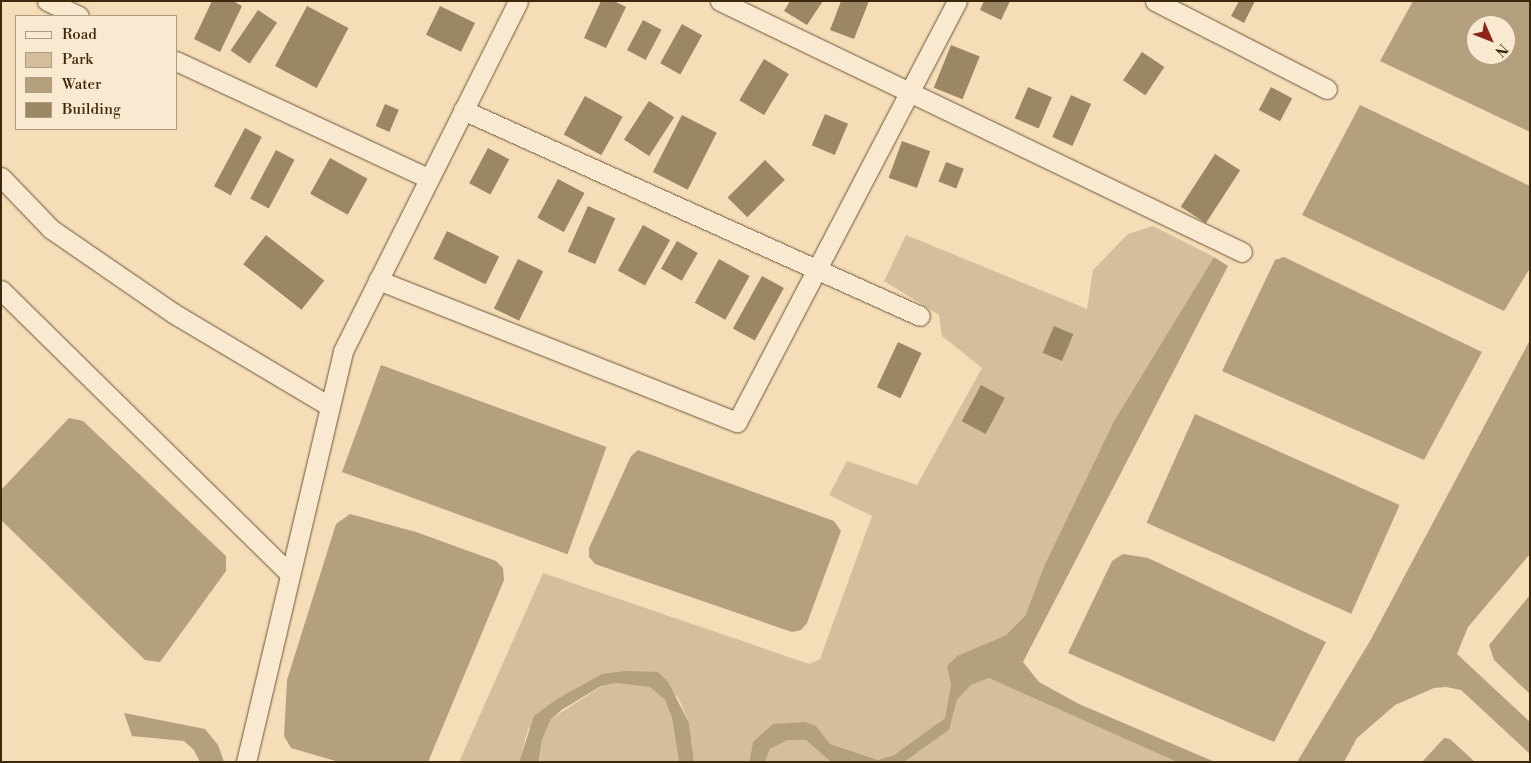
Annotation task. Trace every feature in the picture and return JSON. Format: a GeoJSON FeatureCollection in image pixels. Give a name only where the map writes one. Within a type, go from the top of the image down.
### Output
{"type":"FeatureCollection","features":[{"type":"Feature","properties":{"kind":"street"},"geometry":{"type":"LineString","coordinates":[[47,1],[77,15]]}},
{"type":"Feature","properties":{"kind":"street"},"geometry":{"type":"LineString","coordinates":[[246,762],[289,573],[343,351],[518,1]]}},
{"type":"Feature","properties":{"kind":"street"},"geometry":{"type":"LineString","coordinates":[[720,1],[1242,252]]}},
{"type":"Feature","properties":{"kind":"street"},"geometry":{"type":"LineString","coordinates":[[378,280],[737,422],[957,1]]}},
{"type":"Feature","properties":{"kind":"street"},"geometry":{"type":"LineString","coordinates":[[1155,1],[1327,89]]}},
{"type":"Feature","properties":{"kind":"street"},"geometry":{"type":"LineString","coordinates":[[178,62],[428,178]]}},
{"type":"Feature","properties":{"kind":"street"},"geometry":{"type":"LineString","coordinates":[[463,110],[920,316]]}},
{"type":"Feature","properties":{"kind":"street"},"geometry":{"type":"LineString","coordinates":[[1,177],[51,229],[173,313],[329,406]]}},
{"type":"Feature","properties":{"kind":"street"},"geometry":{"type":"LineString","coordinates":[[1,290],[289,573]]}},
{"type":"Feature","properties":{"kind":"green space"},"geometry":{"type":"Polygon","coordinates":[[[1153,226],[1214,257],[1114,421],[1045,564],[1025,616],[1006,635],[957,656],[945,718],[894,755],[878,760],[830,744],[816,726],[753,742],[749,762],[694,762],[689,723],[678,697],[625,671],[528,729],[519,762],[459,762],[543,573],[809,664],[820,659],[872,516],[829,495],[847,461],[917,485],[982,368],[942,336],[939,315],[884,281],[906,235],[1087,309],[1093,270],[1128,234],[1153,226]]]}},
{"type":"Feature","properties":{"kind":"green space"},"geometry":{"type":"Polygon","coordinates":[[[989,678],[1177,762],[904,762],[949,730],[957,700],[971,685],[989,678]]]}},
{"type":"Feature","properties":{"kind":"green space"},"geometry":{"type":"Polygon","coordinates":[[[616,683],[650,686],[665,700],[672,718],[679,762],[540,762],[542,740],[551,719],[602,686],[616,683]]]}},
{"type":"Feature","properties":{"kind":"green space"},"geometry":{"type":"Polygon","coordinates":[[[788,740],[806,740],[831,762],[765,762],[770,749],[788,740]]]}},
{"type":"Feature","properties":{"kind":"water"},"geometry":{"type":"Polygon","coordinates":[[[1413,1],[1530,1],[1530,132],[1380,61],[1413,1]]]}},
{"type":"Feature","properties":{"kind":"water"},"geometry":{"type":"Polygon","coordinates":[[[1360,105],[1530,186],[1530,268],[1504,311],[1302,215],[1360,105]]]}},
{"type":"Feature","properties":{"kind":"water"},"geometry":{"type":"Polygon","coordinates":[[[1214,257],[1228,266],[1023,662],[1039,682],[1079,704],[1215,762],[1177,762],[989,678],[971,685],[957,700],[949,730],[904,762],[831,762],[806,740],[788,740],[770,749],[765,762],[749,762],[753,742],[773,724],[805,722],[816,726],[830,744],[878,760],[894,755],[945,718],[951,685],[947,666],[957,656],[1006,635],[1025,616],[1045,564],[1114,421],[1214,257]]]}},
{"type":"Feature","properties":{"kind":"water"},"geometry":{"type":"Polygon","coordinates":[[[1284,257],[1482,352],[1424,460],[1222,371],[1275,260],[1284,257]]]}},
{"type":"Feature","properties":{"kind":"water"},"geometry":{"type":"Polygon","coordinates":[[[1530,340],[1530,554],[1468,627],[1457,654],[1530,722],[1530,754],[1461,690],[1446,687],[1434,688],[1395,705],[1357,738],[1344,762],[1297,762],[1370,641],[1530,340]]]}},
{"type":"Feature","properties":{"kind":"water"},"geometry":{"type":"Polygon","coordinates":[[[381,365],[607,447],[568,554],[342,472],[381,365]]]}},
{"type":"Feature","properties":{"kind":"water"},"geometry":{"type":"Polygon","coordinates":[[[1195,414],[1400,505],[1351,614],[1147,523],[1195,414]]]}},
{"type":"Feature","properties":{"kind":"water"},"geometry":{"type":"Polygon","coordinates":[[[69,418],[83,421],[226,556],[226,571],[160,662],[145,660],[1,520],[1,490],[69,418]]]}},
{"type":"Feature","properties":{"kind":"water"},"geometry":{"type":"Polygon","coordinates":[[[638,450],[834,521],[841,531],[807,623],[801,630],[792,632],[595,564],[589,557],[589,548],[631,456],[638,450]]]}},
{"type":"Feature","properties":{"kind":"water"},"geometry":{"type":"Polygon","coordinates":[[[350,514],[416,532],[496,561],[503,568],[504,580],[428,762],[339,762],[291,748],[284,736],[287,680],[336,524],[350,514]]]}},
{"type":"Feature","properties":{"kind":"water"},"geometry":{"type":"Polygon","coordinates":[[[1123,554],[1148,558],[1326,642],[1274,742],[1068,653],[1112,561],[1123,554]]]}},
{"type":"Feature","properties":{"kind":"water"},"geometry":{"type":"Polygon","coordinates":[[[1530,595],[1530,694],[1494,660],[1489,645],[1530,595]]]}},
{"type":"Feature","properties":{"kind":"water"},"geometry":{"type":"Polygon","coordinates":[[[625,671],[658,672],[668,682],[689,723],[694,762],[679,762],[672,718],[665,700],[650,687],[616,683],[601,686],[563,709],[551,719],[542,740],[539,762],[519,762],[534,716],[557,699],[602,674],[625,671]]]}},
{"type":"Feature","properties":{"kind":"water"},"geometry":{"type":"Polygon","coordinates":[[[124,713],[205,729],[218,745],[224,762],[200,762],[194,750],[184,741],[132,736],[124,713]]]}},
{"type":"Feature","properties":{"kind":"water"},"geometry":{"type":"Polygon","coordinates":[[[1444,738],[1450,739],[1475,762],[1422,762],[1444,738]]]}},
{"type":"Feature","properties":{"kind":"building"},"geometry":{"type":"Polygon","coordinates":[[[212,1],[233,1],[242,6],[220,52],[194,39],[212,1]]]}},
{"type":"Feature","properties":{"kind":"building"},"geometry":{"type":"Polygon","coordinates":[[[601,1],[614,1],[626,7],[606,48],[584,38],[601,1]]]}},
{"type":"Feature","properties":{"kind":"building"},"geometry":{"type":"Polygon","coordinates":[[[790,1],[823,1],[807,25],[784,11],[790,1]]]}},
{"type":"Feature","properties":{"kind":"building"},"geometry":{"type":"Polygon","coordinates":[[[841,1],[869,1],[854,39],[830,30],[841,1]]]}},
{"type":"Feature","properties":{"kind":"building"},"geometry":{"type":"Polygon","coordinates":[[[984,1],[1010,1],[1001,20],[980,10],[984,1]]]}},
{"type":"Feature","properties":{"kind":"building"},"geometry":{"type":"Polygon","coordinates":[[[1239,1],[1255,1],[1244,23],[1231,16],[1239,1]]]}},
{"type":"Feature","properties":{"kind":"building"},"geometry":{"type":"Polygon","coordinates":[[[307,6],[348,28],[317,88],[275,66],[307,6]]]}},
{"type":"Feature","properties":{"kind":"building"},"geometry":{"type":"Polygon","coordinates":[[[440,6],[475,23],[461,52],[426,35],[440,6]]]}},
{"type":"Feature","properties":{"kind":"building"},"geometry":{"type":"Polygon","coordinates":[[[258,10],[277,23],[250,63],[231,51],[258,10]]]}},
{"type":"Feature","properties":{"kind":"building"},"geometry":{"type":"Polygon","coordinates":[[[643,20],[662,30],[646,60],[627,50],[643,20]]]}},
{"type":"Feature","properties":{"kind":"building"},"geometry":{"type":"Polygon","coordinates":[[[682,24],[702,35],[680,75],[660,63],[682,24]]]}},
{"type":"Feature","properties":{"kind":"building"},"geometry":{"type":"Polygon","coordinates":[[[951,45],[980,57],[963,99],[934,88],[951,45]]]}},
{"type":"Feature","properties":{"kind":"building"},"geometry":{"type":"Polygon","coordinates":[[[1142,52],[1164,67],[1145,95],[1123,80],[1142,52]]]}},
{"type":"Feature","properties":{"kind":"building"},"geometry":{"type":"Polygon","coordinates":[[[764,59],[789,74],[764,115],[739,100],[764,59]]]}},
{"type":"Feature","properties":{"kind":"building"},"geometry":{"type":"Polygon","coordinates":[[[1028,87],[1052,97],[1039,128],[1015,118],[1028,87]]]}},
{"type":"Feature","properties":{"kind":"building"},"geometry":{"type":"Polygon","coordinates":[[[1271,87],[1292,98],[1280,121],[1259,110],[1271,87]]]}},
{"type":"Feature","properties":{"kind":"building"},"geometry":{"type":"Polygon","coordinates":[[[1071,95],[1091,104],[1072,146],[1052,137],[1071,95]]]}},
{"type":"Feature","properties":{"kind":"building"},"geometry":{"type":"Polygon","coordinates":[[[585,96],[623,117],[601,155],[564,134],[585,96]]]}},
{"type":"Feature","properties":{"kind":"building"},"geometry":{"type":"Polygon","coordinates":[[[649,101],[674,117],[649,156],[624,140],[649,101]]]}},
{"type":"Feature","properties":{"kind":"building"},"geometry":{"type":"Polygon","coordinates":[[[385,104],[399,110],[389,132],[376,126],[385,104]]]}},
{"type":"Feature","properties":{"kind":"building"},"geometry":{"type":"Polygon","coordinates":[[[825,114],[848,124],[835,155],[812,145],[825,114]]]}},
{"type":"Feature","properties":{"kind":"building"},"geometry":{"type":"Polygon","coordinates":[[[682,115],[717,133],[688,190],[653,172],[682,115]]]}},
{"type":"Feature","properties":{"kind":"building"},"geometry":{"type":"Polygon","coordinates":[[[245,128],[262,137],[231,195],[214,186],[245,128]]]}},
{"type":"Feature","properties":{"kind":"building"},"geometry":{"type":"Polygon","coordinates":[[[902,141],[930,151],[917,188],[889,178],[902,141]]]}},
{"type":"Feature","properties":{"kind":"building"},"geometry":{"type":"Polygon","coordinates":[[[488,148],[509,159],[490,195],[469,183],[488,148]]]}},
{"type":"Feature","properties":{"kind":"building"},"geometry":{"type":"Polygon","coordinates":[[[276,150],[295,160],[269,208],[250,199],[276,150]]]}},
{"type":"Feature","properties":{"kind":"building"},"geometry":{"type":"Polygon","coordinates":[[[1215,154],[1240,170],[1206,223],[1181,207],[1215,154]]]}},
{"type":"Feature","properties":{"kind":"building"},"geometry":{"type":"Polygon","coordinates":[[[330,158],[368,179],[348,215],[310,194],[330,158]]]}},
{"type":"Feature","properties":{"kind":"building"},"geometry":{"type":"Polygon","coordinates":[[[765,160],[785,180],[747,217],[728,197],[765,160]]]}},
{"type":"Feature","properties":{"kind":"building"},"geometry":{"type":"Polygon","coordinates":[[[946,162],[964,169],[956,188],[938,182],[946,162]]]}},
{"type":"Feature","properties":{"kind":"building"},"geometry":{"type":"Polygon","coordinates":[[[558,179],[584,193],[564,232],[537,218],[558,179]]]}},
{"type":"Feature","properties":{"kind":"building"},"geometry":{"type":"Polygon","coordinates":[[[588,206],[615,218],[595,264],[568,252],[588,206]]]}},
{"type":"Feature","properties":{"kind":"building"},"geometry":{"type":"Polygon","coordinates":[[[643,225],[670,240],[645,286],[618,270],[643,225]]]}},
{"type":"Feature","properties":{"kind":"building"},"geometry":{"type":"Polygon","coordinates":[[[447,231],[499,256],[486,284],[433,259],[447,231]]]}},
{"type":"Feature","properties":{"kind":"building"},"geometry":{"type":"Polygon","coordinates":[[[266,235],[324,281],[302,310],[243,264],[266,235]]]}},
{"type":"Feature","properties":{"kind":"building"},"geometry":{"type":"Polygon","coordinates":[[[677,241],[698,253],[682,281],[661,269],[677,241]]]}},
{"type":"Feature","properties":{"kind":"building"},"geometry":{"type":"Polygon","coordinates":[[[518,259],[543,271],[519,321],[494,308],[518,259]]]}},
{"type":"Feature","properties":{"kind":"building"},"geometry":{"type":"Polygon","coordinates":[[[719,259],[750,276],[725,320],[695,303],[719,259]]]}},
{"type":"Feature","properties":{"kind":"building"},"geometry":{"type":"Polygon","coordinates":[[[762,276],[784,288],[755,341],[733,328],[762,276]]]}},
{"type":"Feature","properties":{"kind":"building"},"geometry":{"type":"Polygon","coordinates":[[[1054,326],[1073,334],[1062,361],[1043,353],[1054,326]]]}},
{"type":"Feature","properties":{"kind":"building"},"geometry":{"type":"Polygon","coordinates":[[[898,342],[922,353],[900,398],[877,387],[898,342]]]}},
{"type":"Feature","properties":{"kind":"building"},"geometry":{"type":"Polygon","coordinates":[[[981,385],[1005,398],[986,434],[962,421],[981,385]]]}}]}
